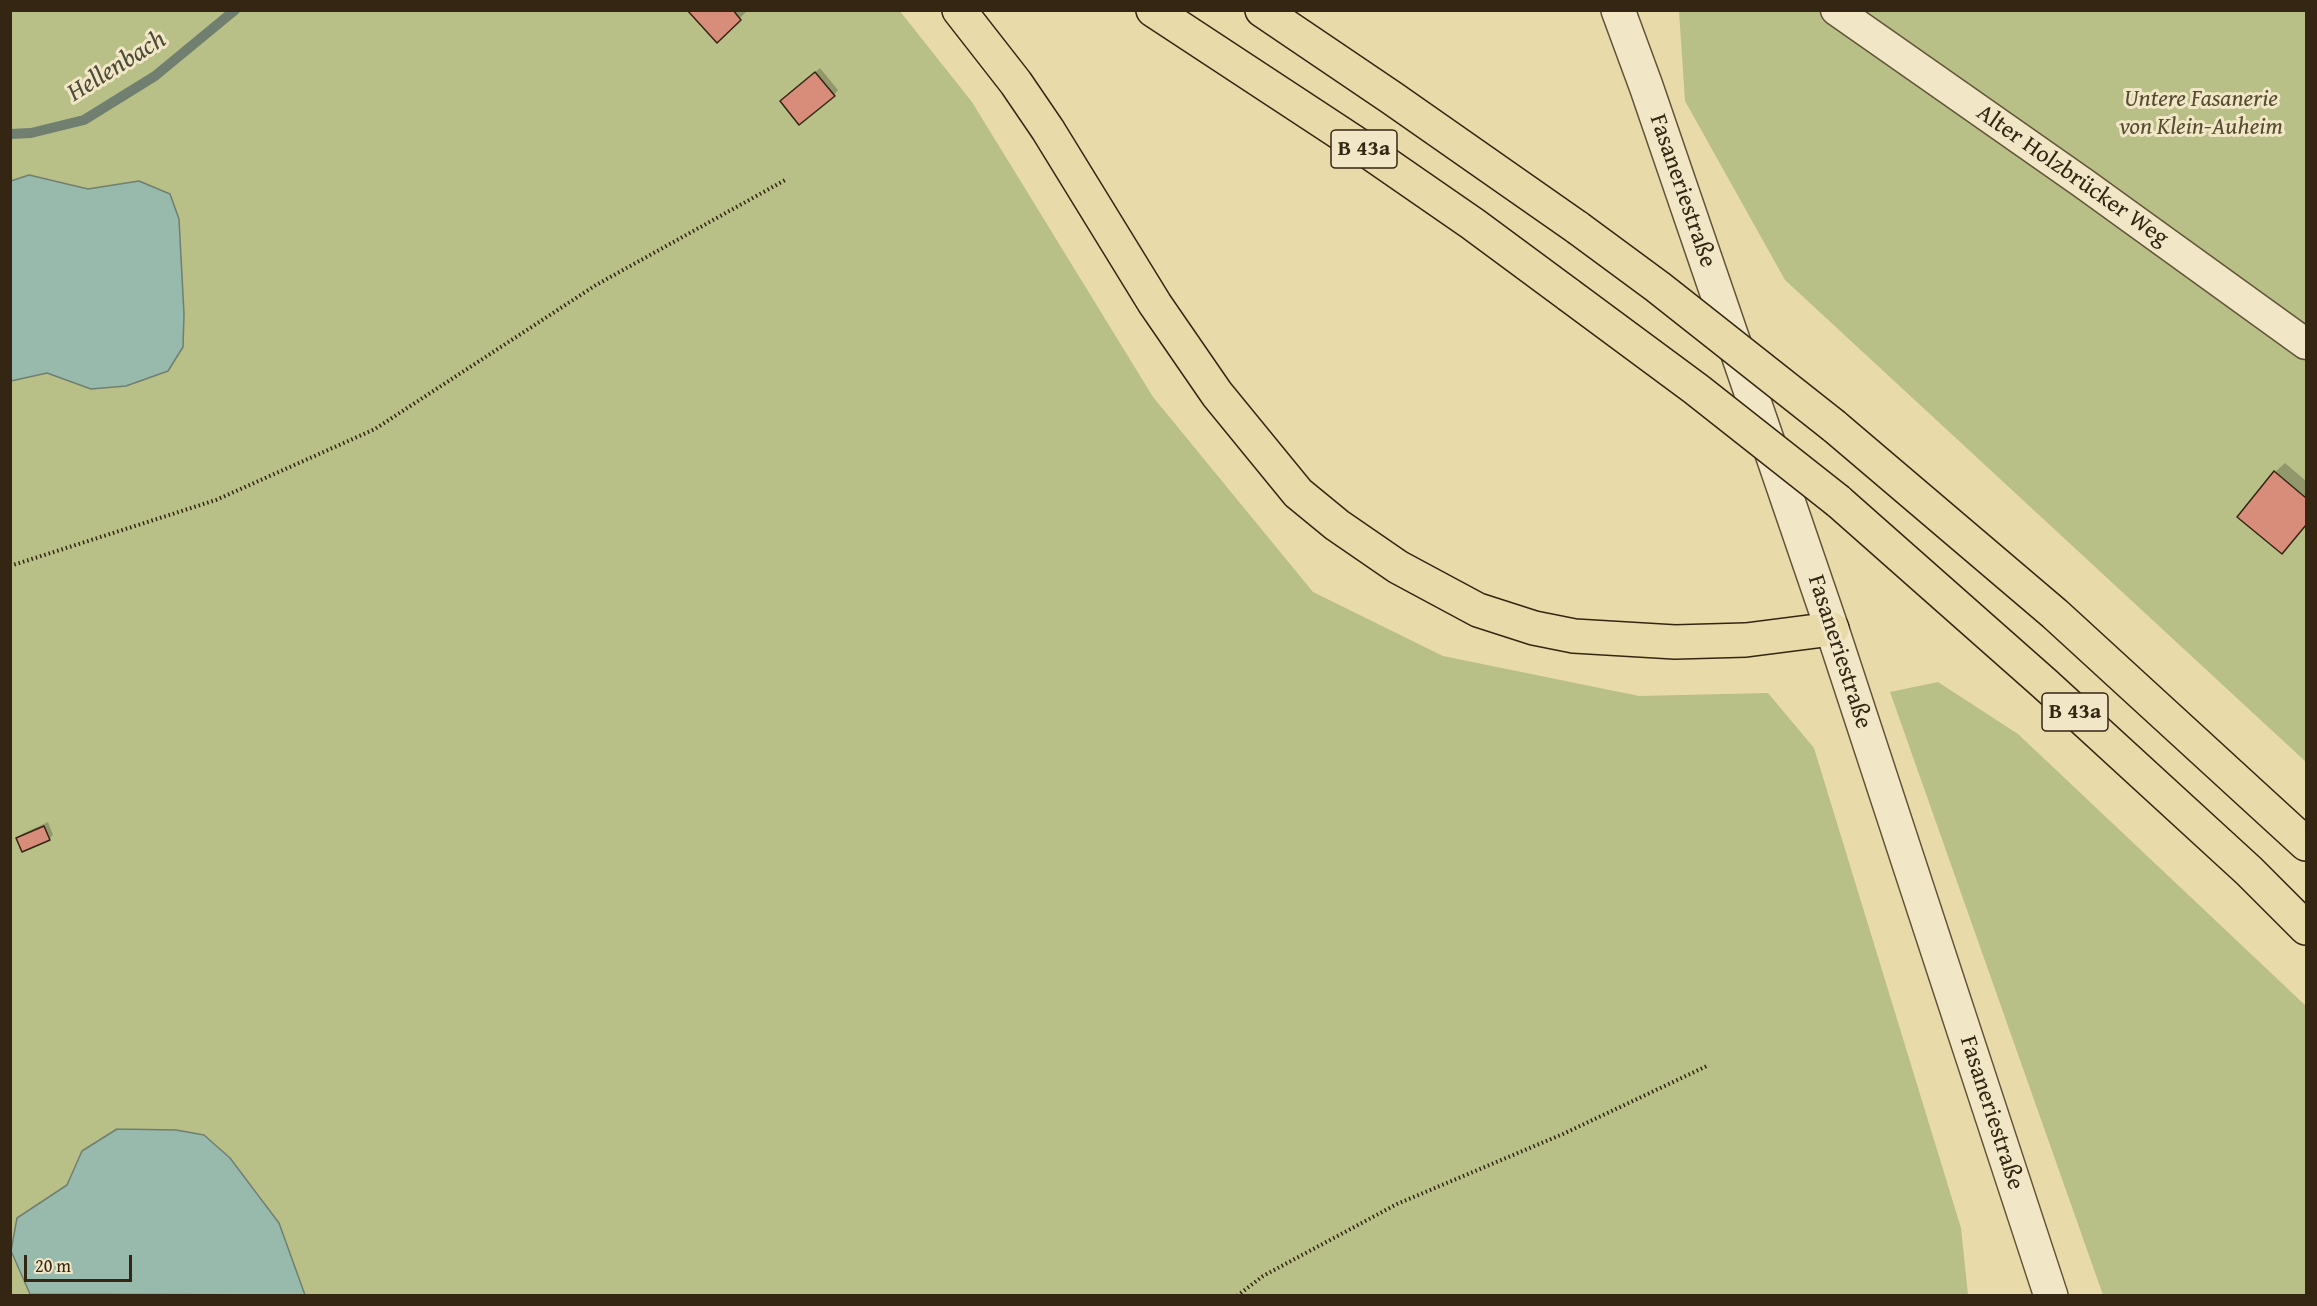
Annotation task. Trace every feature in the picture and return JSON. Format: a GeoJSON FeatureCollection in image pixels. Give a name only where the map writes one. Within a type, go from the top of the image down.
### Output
{"type":"FeatureCollection","features":[{"type":"Feature","properties":{"kind":"highway"},"geometry":{"type":"LineString","coordinates":[[959,10],[1016,83],[1048,130],[1155,304],[1217,394],[1299,493],[1336,525],[1398,567],[1478,610],[1534,628],[1574,636],[1676,642],[1746,640],[1832,629]]}},
{"type":"Feature","properties":{"kind":"highway","name":"B 43a"},"geometry":{"type":"LineString","coordinates":[[1153,10],[1366,150],[1473,224],[1696,389],[1838,501],[2053,692],[2249,871],[2307,928]]}},
{"type":"Feature","properties":{"kind":"highway","name":"B 43a"},"geometry":{"type":"LineString","coordinates":[[1262,10],[1402,104],[1578,228],[1658,287],[1834,426],[2055,614],[2307,844]]}},
{"type":"Feature","properties":{"kind":"street","name":"Fasaneriestraße"},"geometry":{"type":"LineString","coordinates":[[1618,10],[1647,86],[1832,629],[2048,1291]]}},
{"type":"Feature","properties":{"kind":"street","name":"Alter Holzbrücker Weg"},"geometry":{"type":"LineString","coordinates":[[1836,10],[2307,344]]}},
{"type":"Feature","properties":{"kind":"path"},"geometry":{"type":"LineString","coordinates":[[10,566],[216,500],[375,429],[596,285],[788,178]]}},
{"type":"Feature","properties":{"kind":"path"},"geometry":{"type":"LineString","coordinates":[[1237,1296],[1263,1276],[1397,1204],[1563,1134],[1709,1065]]}},
{"type":"Feature","properties":{"kind":"green space"},"geometry":{"type":"Polygon","coordinates":[[[899,10],[972,102],[1153,397],[1313,592],[1443,656],[1639,696],[1768,693],[1814,748],[1961,1228],[1968,1295],[305,1295],[279,1223],[259,1195],[230,1158],[204,1135],[176,1130],[117,1129],[82,1151],[67,1185],[17,1218],[11,1248],[11,11],[899,10]]]}},
{"type":"Feature","properties":{"kind":"green space","name":"Untere Fasanerie von Klein-Auheim"},"geometry":{"type":"Polygon","coordinates":[[[1679,11],[2306,11],[2306,762],[1785,280],[1685,101],[1679,11]]]}},
{"type":"Feature","properties":{"kind":"green space"},"geometry":{"type":"Polygon","coordinates":[[[1938,682],[2018,734],[2306,1006],[2306,1295],[2103,1295],[1890,692],[1938,682]]]}},
{"type":"Feature","properties":{"kind":"green space"},"geometry":{"type":"Polygon","coordinates":[[[10,1251],[30,1294],[34,1295],[11,1295],[10,1251]]]}},
{"type":"Feature","properties":{"kind":"shaded area"},"geometry":{"type":"Polygon","coordinates":[[[29,175],[88,189],[139,181],[170,194],[179,219],[184,314],[183,347],[168,371],[126,386],[91,389],[47,373],[11,381],[11,181],[29,175]]]}},
{"type":"Feature","properties":{"kind":"shaded area"},"geometry":{"type":"Polygon","coordinates":[[[117,1129],[176,1130],[204,1135],[230,1158],[279,1223],[305,1295],[30,1294],[11,1251],[17,1218],[67,1185],[82,1151],[117,1129]]]}},
{"type":"Feature","properties":{"kind":"building"},"geometry":{"type":"Polygon","coordinates":[[[687,10],[733,10],[741,20],[717,43],[687,10]]]}},
{"type":"Feature","properties":{"kind":"building"},"geometry":{"type":"Polygon","coordinates":[[[815,72],[835,96],[799,125],[780,101],[815,72]]]}},
{"type":"Feature","properties":{"kind":"building"},"geometry":{"type":"Polygon","coordinates":[[[2274,471],[2306,498],[2306,525],[2282,554],[2237,517],[2274,471]]]}},
{"type":"Feature","properties":{"kind":"building"},"geometry":{"type":"Polygon","coordinates":[[[44,826],[50,840],[22,852],[16,838],[44,826]]]}},
{"type":"Feature","properties":{"kind":"waterway","name":"Hellenbach"},"geometry":{"type":"LineString","coordinates":[[10,134],[31,133],[84,120],[155,76],[235,10]]}}]}
